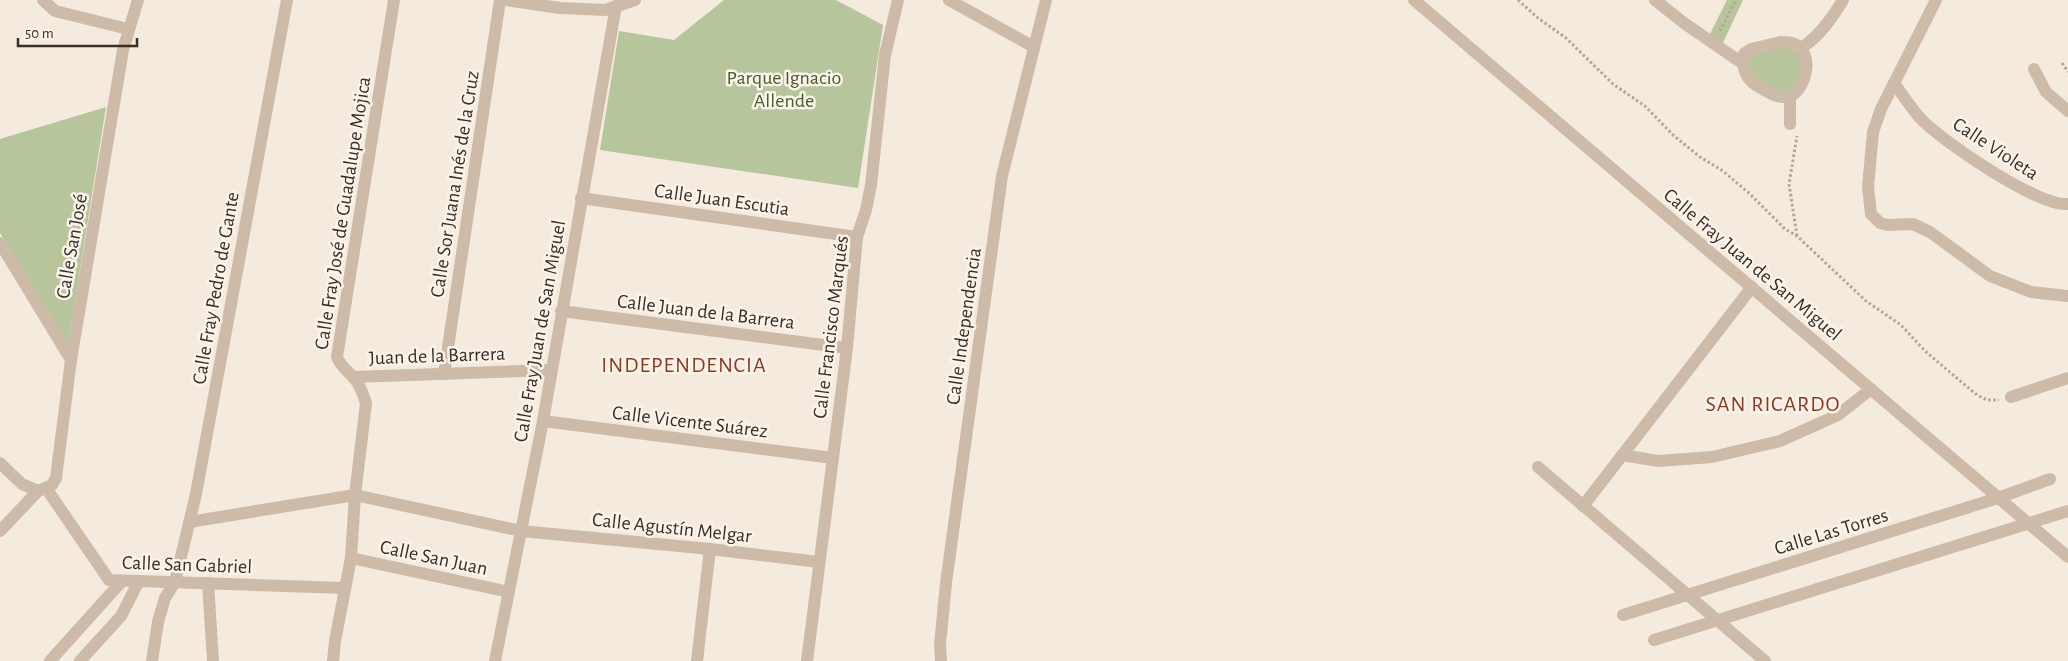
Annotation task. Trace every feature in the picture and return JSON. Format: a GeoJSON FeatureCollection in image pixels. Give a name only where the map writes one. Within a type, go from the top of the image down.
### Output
{"type":"FeatureCollection","features":[{"type":"Feature","properties":{"kind":"street"},"geometry":{"type":"LineString","coordinates":[[43,0],[55,11],[128,29]]}},
{"type":"Feature","properties":{"kind":"street","name":"Calle San José"},"geometry":{"type":"LineString","coordinates":[[0,531],[42,490],[52,485],[56,478],[71,360],[123,50],[138,0]]}},
{"type":"Feature","properties":{"kind":"street","name":"Calle Fray Pedro de Gante"},"geometry":{"type":"LineString","coordinates":[[152,661],[158,622],[165,598],[175,582],[196,494],[287,0]]}},
{"type":"Feature","properties":{"kind":"street","name":"Calle Fray José de Guadalupe Mojica"},"geometry":{"type":"LineString","coordinates":[[333,661],[351,558],[355,495],[366,403],[362,390],[354,377],[341,366],[337,358],[394,0]]}},
{"type":"Feature","properties":{"kind":"street","name":"Calle Sor Juana Inés de la Cruz"},"geometry":{"type":"LineString","coordinates":[[444,374],[500,0]]}},
{"type":"Feature","properties":{"kind":"street"},"geometry":{"type":"LineString","coordinates":[[505,0],[560,8],[605,10],[635,0]]}},
{"type":"Feature","properties":{"kind":"street","name":"Calle Francisco Marqués"},"geometry":{"type":"LineString","coordinates":[[807,661],[847,348],[857,237],[866,210],[871,185],[885,55],[898,0]]}},
{"type":"Feature","properties":{"kind":"street"},"geometry":{"type":"LineString","coordinates":[[949,0],[1034,47]]}},
{"type":"Feature","properties":{"kind":"street","name":"Calle Independencia"},"geometry":{"type":"LineString","coordinates":[[941,661],[940,644],[946,583],[1002,176],[1046,0]]}},
{"type":"Feature","properties":{"kind":"street","name":"Calle Fray Juan de San Miguel"},"geometry":{"type":"LineString","coordinates":[[1414,0],[2068,557]]}},
{"type":"Feature","properties":{"kind":"street"},"geometry":{"type":"LineString","coordinates":[[1655,0],[1684,23],[1742,63]]}},
{"type":"Feature","properties":{"kind":"street"},"geometry":{"type":"LineString","coordinates":[[1801,48],[1811,42],[1833,16],[1843,0]]}},
{"type":"Feature","properties":{"kind":"street"},"geometry":{"type":"LineString","coordinates":[[1936,0],[1894,83],[1873,132],[1868,187],[1871,214],[1880,223],[1888,225],[1913,224],[1930,232],[1990,276],[2031,292],[2068,296]]}},
{"type":"Feature","properties":{"kind":"street","name":"Calle Fray Juan de San Miguel"},"geometry":{"type":"LineString","coordinates":[[495,661],[543,421],[616,6]]}},
{"type":"Feature","properties":{"kind":"street"},"geometry":{"type":"LineString","coordinates":[[1780,42],[1794,44],[1801,48],[1807,58],[1808,68],[1798,90],[1790,97],[1777,96],[1755,85],[1744,72],[1742,63],[1744,54],[1751,49],[1780,42]]}},
{"type":"Feature","properties":{"kind":"street"},"geometry":{"type":"LineString","coordinates":[[2034,70],[2046,92],[2068,111]]}},
{"type":"Feature","properties":{"kind":"street","name":"Calle Violeta"},"geometry":{"type":"LineString","coordinates":[[1894,83],[1919,117],[1953,146],[2040,199],[2061,205],[2068,204]]}},
{"type":"Feature","properties":{"kind":"street"},"geometry":{"type":"LineString","coordinates":[[1790,97],[1790,124]]}},
{"type":"Feature","properties":{"kind":"street","name":"Calle Juan Escutia"},"geometry":{"type":"LineString","coordinates":[[581,198],[857,237]]}},
{"type":"Feature","properties":{"kind":"street"},"geometry":{"type":"LineString","coordinates":[[0,243],[71,360]]}},
{"type":"Feature","properties":{"kind":"street"},"geometry":{"type":"LineString","coordinates":[[1583,506],[1752,287]]}},
{"type":"Feature","properties":{"kind":"street","name":"Calle Juan de la Barrera"},"geometry":{"type":"LineString","coordinates":[[561,311],[847,348]]}},
{"type":"Feature","properties":{"kind":"street","name":"Juan de la Barrera"},"geometry":{"type":"LineString","coordinates":[[354,377],[551,370]]}},
{"type":"Feature","properties":{"kind":"street"},"geometry":{"type":"LineString","coordinates":[[2012,397],[2068,378]]}},
{"type":"Feature","properties":{"kind":"street"},"geometry":{"type":"LineString","coordinates":[[1622,455],[1658,461],[1712,457],[1780,440],[1838,415],[1871,390]]}},
{"type":"Feature","properties":{"kind":"street","name":"Calle Vicente Suárez"},"geometry":{"type":"LineString","coordinates":[[543,421],[833,458]]}},
{"type":"Feature","properties":{"kind":"street","name":"Calle San Gabriel"},"geometry":{"type":"LineString","coordinates":[[0,463],[22,484],[42,490],[109,580],[346,588]]}},
{"type":"Feature","properties":{"kind":"street"},"geometry":{"type":"LineString","coordinates":[[1538,467],[1765,661]]}},
{"type":"Feature","properties":{"kind":"street","name":"Calle Las Torres"},"geometry":{"type":"LineString","coordinates":[[1623,615],[1998,498],[2050,479]]}},
{"type":"Feature","properties":{"kind":"street"},"geometry":{"type":"LineString","coordinates":[[189,522],[355,495]]}},
{"type":"Feature","properties":{"kind":"street","name":"Calle Agustín Melgar"},"geometry":{"type":"LineString","coordinates":[[355,495],[521,531],[710,549],[820,562]]}},
{"type":"Feature","properties":{"kind":"street"},"geometry":{"type":"LineString","coordinates":[[1654,640],[2068,511]]}},
{"type":"Feature","properties":{"kind":"street"},"geometry":{"type":"LineString","coordinates":[[697,661],[710,549]]}},
{"type":"Feature","properties":{"kind":"street","name":"Calle San Juan"},"geometry":{"type":"LineString","coordinates":[[351,558],[509,592]]}},
{"type":"Feature","properties":{"kind":"street"},"geometry":{"type":"LineString","coordinates":[[50,661],[122,581]]}},
{"type":"Feature","properties":{"kind":"street"},"geometry":{"type":"LineString","coordinates":[[80,661],[121,616],[139,581]]}},
{"type":"Feature","properties":{"kind":"street"},"geometry":{"type":"LineString","coordinates":[[208,583],[212,661]]}},
{"type":"Feature","properties":{"kind":"path"},"geometry":{"type":"LineString","coordinates":[[1518,0],[1572,43],[1613,84],[1651,112],[1700,157],[1723,172],[1750,194],[1866,301],[1901,325],[1926,352],[1977,395],[1987,400],[2012,397]]}},
{"type":"Feature","properties":{"kind":"path"},"geometry":{"type":"LineString","coordinates":[[1714,43],[1736,0]]}},
{"type":"Feature","properties":{"kind":"path"},"geometry":{"type":"LineString","coordinates":[[2062,63],[2068,72]]}},
{"type":"Feature","properties":{"kind":"path"},"geometry":{"type":"LineString","coordinates":[[1790,124],[1798,134],[1789,184],[1797,236]]}},
{"type":"Feature","properties":{"kind":"path"},"geometry":{"type":"LineString","coordinates":[[1791,232],[1795,226]]}},
{"type":"Feature","properties":{"kind":"green space","name":"Parque Ignacio Allende"},"geometry":{"type":"Polygon","coordinates":[[[724,0],[836,0],[883,25],[858,188],[600,150],[619,31],[674,40],[724,0]]]}},
{"type":"Feature","properties":{"kind":"green space"},"geometry":{"type":"Polygon","coordinates":[[[1727,0],[1743,0],[1721,47],[1708,38],[1727,0]]]}},
{"type":"Feature","properties":{"kind":"green space"},"geometry":{"type":"Polygon","coordinates":[[[1780,42],[1807,58],[1790,97],[1755,85],[1744,54],[1780,42]]]}},
{"type":"Feature","properties":{"kind":"green space"},"geometry":{"type":"Polygon","coordinates":[[[106,107],[68,344],[0,233],[0,139],[106,107]]]}},
{"type":"Feature","properties":{"kind":"district","name":"INDEPENDENCIA"},"geometry":{"type":"Point","coordinates":[684,364]}},
{"type":"Feature","properties":{"kind":"district","name":"SAN RICARDO"},"geometry":{"type":"Point","coordinates":[1773,403]}}]}
